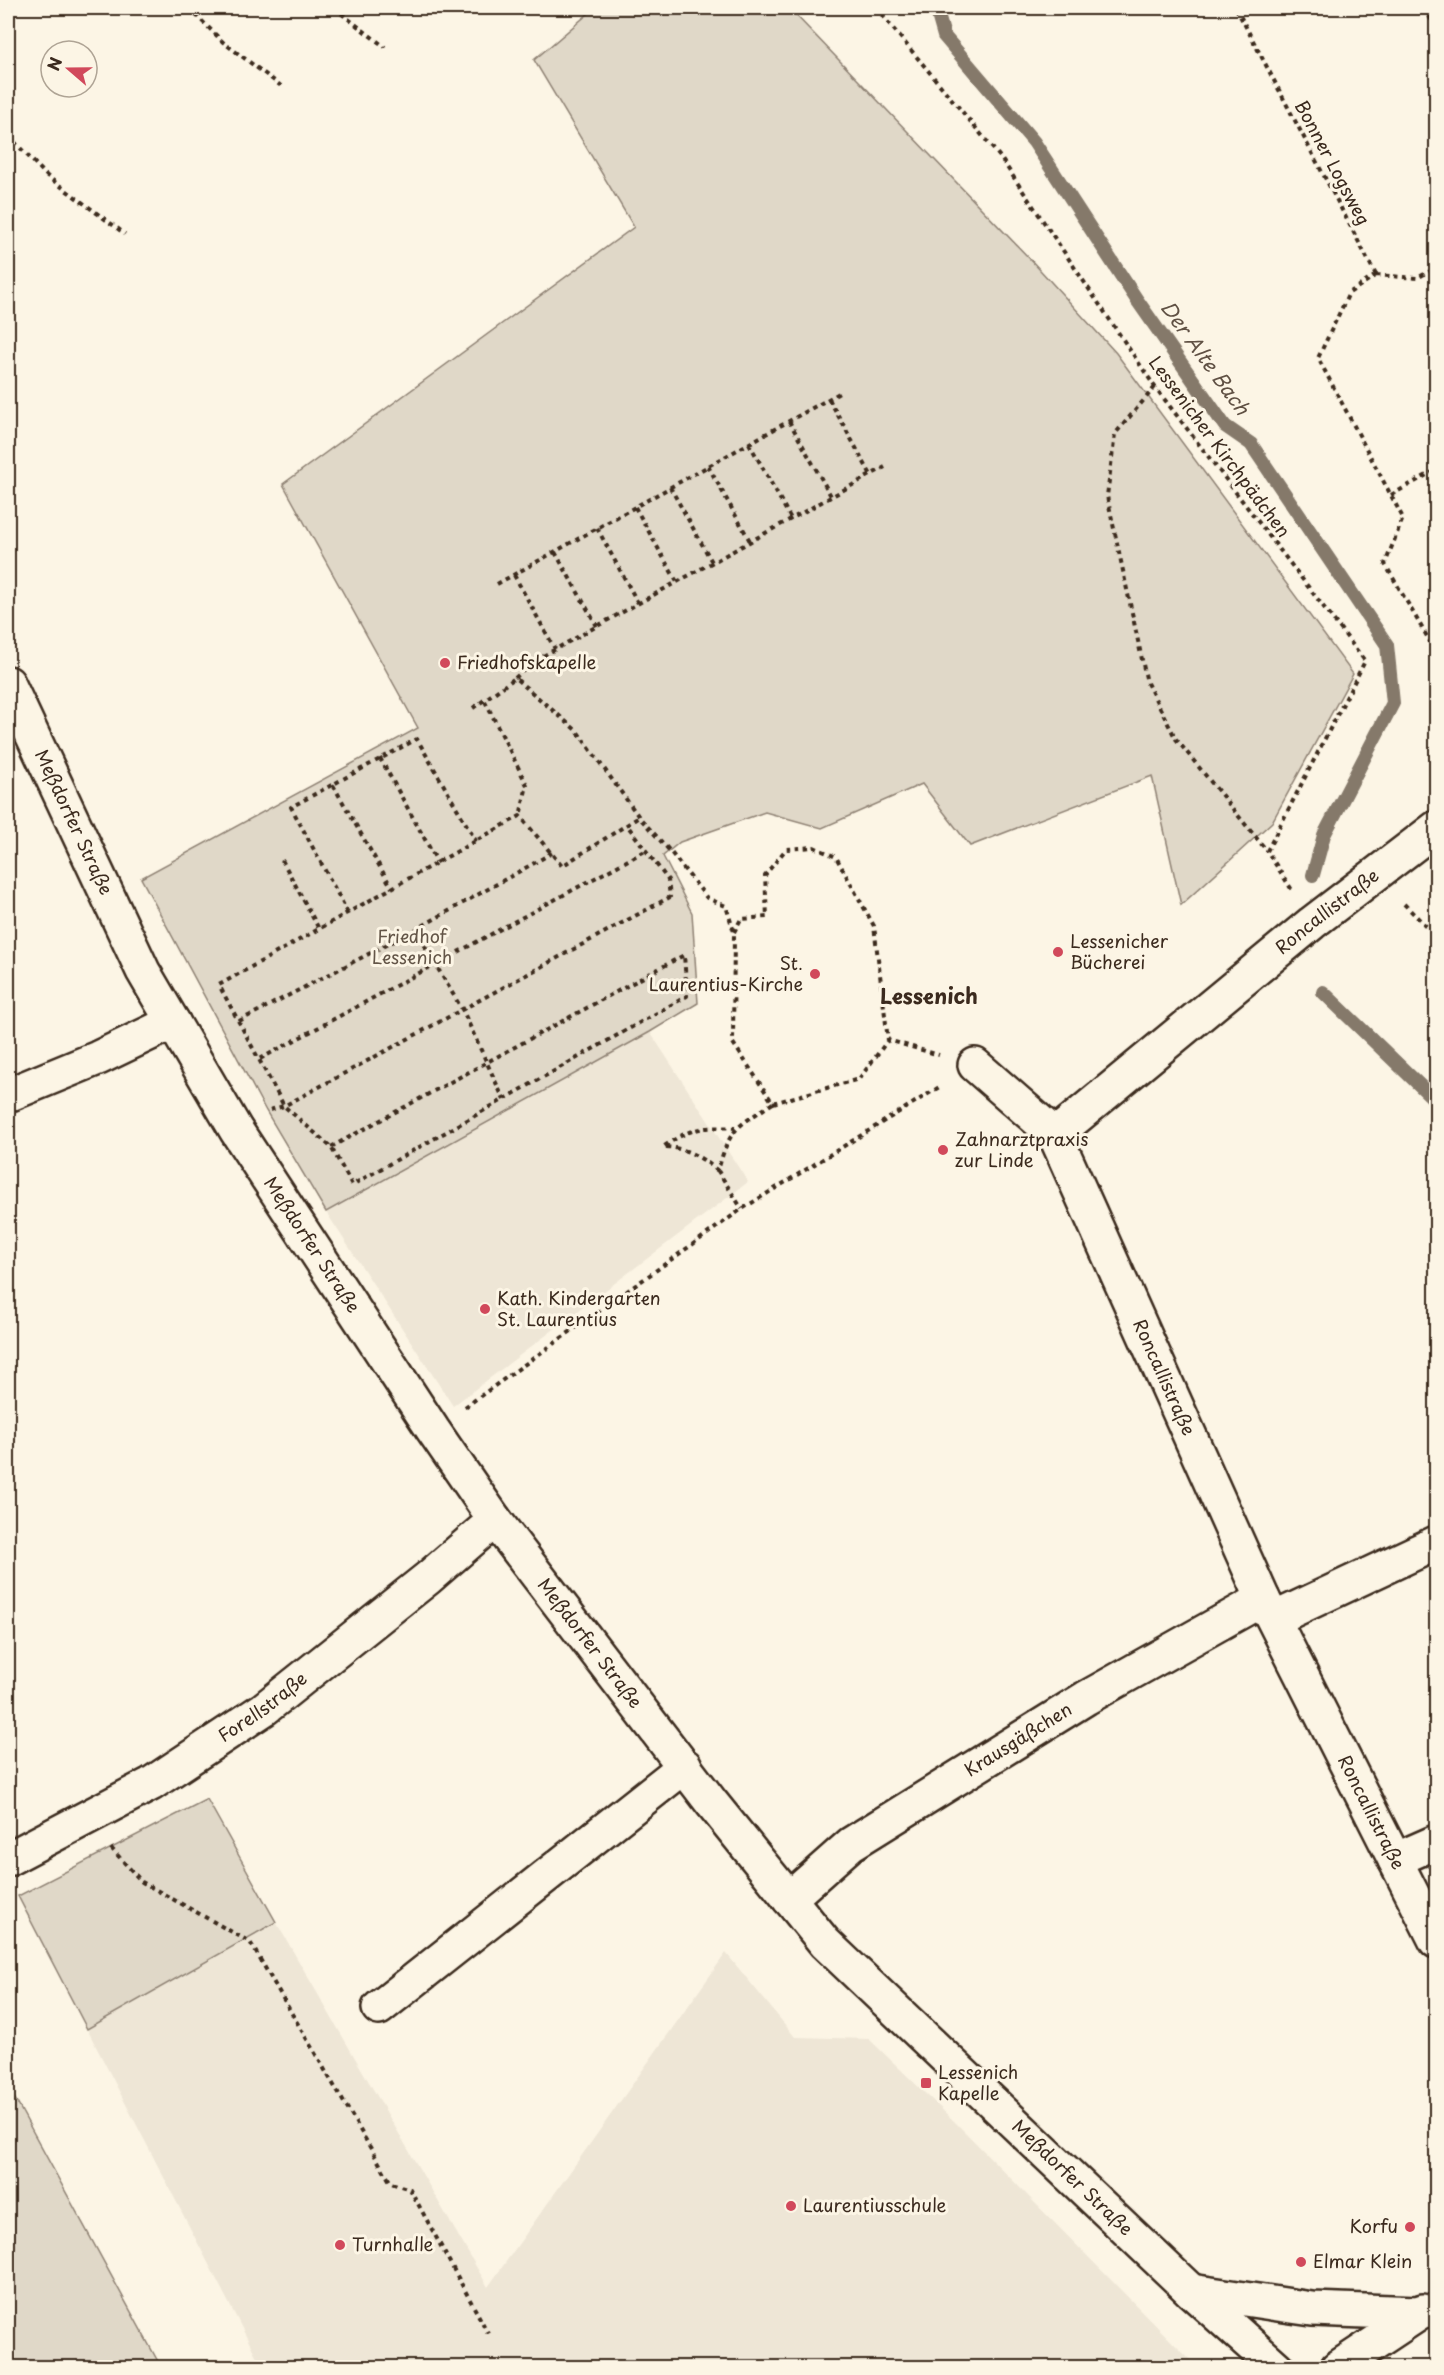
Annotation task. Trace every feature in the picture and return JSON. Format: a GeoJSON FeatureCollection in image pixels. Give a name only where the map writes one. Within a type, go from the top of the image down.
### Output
{"type":"FeatureCollection","features":[{"type":"Feature","properties":{"kind":"street","name":"Meßdorfer Straße"},"geometry":{"type":"LineString","coordinates":[[8,683],[143,971],[236,1130],[433,1430],[495,1520],[825,1943],[1191,2291],[1277,2367]]}},
{"type":"Feature","properties":{"kind":"street","name":"Roncallistraße"},"geometry":{"type":"LineString","coordinates":[[1055,1135],[1312,923],[1437,828]]}},
{"type":"Feature","properties":{"kind":"street"},"geometry":{"type":"LineString","coordinates":[[8,1095],[98,1058],[173,1022]]}},
{"type":"Feature","properties":{"kind":"street","name":"Roncallistraße"},"geometry":{"type":"LineString","coordinates":[[975,1065],[1055,1135],[1268,1609],[1437,1941]]}},
{"type":"Feature","properties":{"kind":"street","name":"Forellstraße"},"geometry":{"type":"LineString","coordinates":[[8,1859],[151,1784],[264,1709],[428,1578],[495,1520]]}},
{"type":"Feature","properties":{"kind":"street"},"geometry":{"type":"LineString","coordinates":[[1268,1609],[1437,1543]]}},
{"type":"Feature","properties":{"kind":"street","name":"Krausgäßchen"},"geometry":{"type":"LineString","coordinates":[[789,1899],[851,1844],[1086,1698],[1268,1609]]}},
{"type":"Feature","properties":{"kind":"street"},"geometry":{"type":"LineString","coordinates":[[379,2008],[685,1766]]}},
{"type":"Feature","properties":{"kind":"street"},"geometry":{"type":"LineString","coordinates":[[1395,1860],[1437,1842]]}},
{"type":"Feature","properties":{"kind":"street"},"geometry":{"type":"LineString","coordinates":[[1191,2291],[1312,2309],[1427,2308]]}},
{"type":"Feature","properties":{"kind":"street"},"geometry":{"type":"LineString","coordinates":[[1336,2367],[1427,2308]]}},
{"type":"Feature","properties":{"kind":"path"},"geometry":{"type":"LineString","coordinates":[[189,8],[223,42],[281,86]]}},
{"type":"Feature","properties":{"kind":"path"},"geometry":{"type":"LineString","coordinates":[[334,8],[385,47]]}},
{"type":"Feature","properties":{"kind":"path","name":"Lessenicher Kirchpädchen"},"geometry":{"type":"LineString","coordinates":[[876,8],[1000,157],[1155,387],[1365,661],[1268,851]]}},
{"type":"Feature","properties":{"kind":"path","name":"Bonner Logsweg"},"geometry":{"type":"LineString","coordinates":[[1236,8],[1376,274]]}},
{"type":"Feature","properties":{"kind":"path"},"geometry":{"type":"LineString","coordinates":[[1425,8],[1437,28]]}},
{"type":"Feature","properties":{"kind":"path"},"geometry":{"type":"LineString","coordinates":[[8,135],[47,176],[125,234]]}},
{"type":"Feature","properties":{"kind":"path"},"geometry":{"type":"LineString","coordinates":[[1437,268],[1418,278],[1376,274],[1349,293],[1318,358],[1403,518],[1385,564],[1437,652]]}},
{"type":"Feature","properties":{"kind":"path"},"geometry":{"type":"LineString","coordinates":[[1155,387],[1115,434],[1107,496],[1147,683],[1176,739],[1268,851],[1312,923]]}},
{"type":"Feature","properties":{"kind":"path"},"geometry":{"type":"LineString","coordinates":[[497,584],[841,392]]}},
{"type":"Feature","properties":{"kind":"path"},"geometry":{"type":"LineString","coordinates":[[829,399],[871,475]]}},
{"type":"Feature","properties":{"kind":"path"},"geometry":{"type":"LineString","coordinates":[[789,421],[831,496]]}},
{"type":"Feature","properties":{"kind":"path"},"geometry":{"type":"LineString","coordinates":[[749,443],[791,519]]}},
{"type":"Feature","properties":{"kind":"path"},"geometry":{"type":"LineString","coordinates":[[708,466],[750,541]]}},
{"type":"Feature","properties":{"kind":"path"},"geometry":{"type":"LineString","coordinates":[[473,708],[515,678],[534,661],[885,467]]}},
{"type":"Feature","properties":{"kind":"path"},"geometry":{"type":"LineString","coordinates":[[1391,495],[1437,470]]}},
{"type":"Feature","properties":{"kind":"path"},"geometry":{"type":"LineString","coordinates":[[670,487],[712,562]]}},
{"type":"Feature","properties":{"kind":"path"},"geometry":{"type":"LineString","coordinates":[[635,507],[676,582]]}},
{"type":"Feature","properties":{"kind":"path"},"geometry":{"type":"LineString","coordinates":[[597,528],[639,603]]}},
{"type":"Feature","properties":{"kind":"path"},"geometry":{"type":"LineString","coordinates":[[555,552],[597,626]]}},
{"type":"Feature","properties":{"kind":"path"},"geometry":{"type":"LineString","coordinates":[[514,574],[555,649]]}},
{"type":"Feature","properties":{"kind":"path"},"geometry":{"type":"LineString","coordinates":[[515,678],[577,731],[639,817],[707,898],[726,906],[734,932],[733,1043],[773,1103]]}},
{"type":"Feature","properties":{"kind":"path"},"geometry":{"type":"LineString","coordinates":[[331,1147],[684,955],[687,996],[352,1185],[331,1147],[284,1106],[219,985],[520,816],[527,785],[485,701]]}},
{"type":"Feature","properties":{"kind":"path"},"geometry":{"type":"LineString","coordinates":[[348,913],[291,807],[417,739],[476,841]]}},
{"type":"Feature","properties":{"kind":"path"},"geometry":{"type":"LineString","coordinates":[[380,758],[438,862]]}},
{"type":"Feature","properties":{"kind":"path"},"geometry":{"type":"LineString","coordinates":[[333,785],[392,888]]}},
{"type":"Feature","properties":{"kind":"path"},"geometry":{"type":"LineString","coordinates":[[520,816],[562,866],[639,817]]}},
{"type":"Feature","properties":{"kind":"path"},"geometry":{"type":"LineString","coordinates":[[266,1111],[284,1106],[464,1011],[670,897],[668,880],[627,825]]}},
{"type":"Feature","properties":{"kind":"path"},"geometry":{"type":"LineString","coordinates":[[718,1171],[724,1149],[736,1128],[773,1103],[859,1079],[888,1040],[874,926],[836,857],[814,847],[786,849],[765,875],[766,917],[741,919],[734,932]]}},
{"type":"Feature","properties":{"kind":"path"},"geometry":{"type":"LineString","coordinates":[[260,1059],[645,851]]}},
{"type":"Feature","properties":{"kind":"path"},"geometry":{"type":"LineString","coordinates":[[238,1021],[415,930],[552,853]]}},
{"type":"Feature","properties":{"kind":"path"},"geometry":{"type":"LineString","coordinates":[[282,860],[319,929]]}},
{"type":"Feature","properties":{"kind":"path"},"geometry":{"type":"LineString","coordinates":[[1376,876],[1437,936]]}},
{"type":"Feature","properties":{"kind":"path"},"geometry":{"type":"LineString","coordinates":[[415,930],[464,1011],[504,1100]]}},
{"type":"Feature","properties":{"kind":"path"},"geometry":{"type":"LineString","coordinates":[[888,1040],[975,1065]]}},
{"type":"Feature","properties":{"kind":"path"},"geometry":{"type":"LineString","coordinates":[[433,1430],[742,1209],[975,1065]]}},
{"type":"Feature","properties":{"kind":"path"},"geometry":{"type":"LineString","coordinates":[[736,1128],[711,1127],[684,1132],[663,1147],[677,1147],[699,1156],[718,1171],[742,1209]]}},
{"type":"Feature","properties":{"kind":"path"},"geometry":{"type":"LineString","coordinates":[[85,1820],[142,1882],[250,1942],[391,2183],[410,2189],[488,2333]]}},
{"type":"Feature","properties":{"kind":"shaded area","name":"Kath. Kindergarten St. Laurentius"},"geometry":{"type":"Polygon","coordinates":[[[650,1032],[748,1182],[453,1406],[326,1212],[650,1032]]]}},
{"type":"Feature","properties":{"kind":"shaded area","name":"Laurentiusschule"},"geometry":{"type":"Polygon","coordinates":[[[276,1922],[488,2287],[726,1953],[795,2037],[869,2039],[957,2124],[1195,2367],[262,2367],[87,2029],[276,1922]]]}},
{"type":"Feature","properties":{"kind":"green space","name":"Friedhof Lessenich"},"geometry":{"type":"Polygon","coordinates":[[[595,8],[789,8],[1030,259],[1116,353],[1353,674],[1272,822],[1181,905],[1152,776],[970,846],[922,784],[822,828],[765,812],[680,842],[663,856],[692,913],[698,1003],[326,1212],[266,1111],[141,878],[418,728],[283,484],[634,227],[534,60],[595,8]]]}},
{"type":"Feature","properties":{"kind":"green space"},"geometry":{"type":"Polygon","coordinates":[[[207,1799],[276,1922],[87,2029],[18,1896],[207,1799]]]}},
{"type":"Feature","properties":{"kind":"green space"},"geometry":{"type":"Polygon","coordinates":[[[8,2086],[161,2367],[8,2367],[8,2086]]]}},
{"type":"Feature","properties":{"kind":"waterway","name":"Der Alte Bach"},"geometry":{"type":"LineString","coordinates":[[936,8],[944,36],[1034,142],[1137,300],[1225,426],[1251,444],[1387,645],[1393,703],[1324,835],[1313,875]]}},
{"type":"Feature","properties":{"kind":"waterway","name":"Der Alte Bach"},"geometry":{"type":"LineString","coordinates":[[1323,992],[1436,1101]]}},
{"type":"Feature","properties":{"kind":"place","name":"Friedhofskapelle"},"geometry":{"type":"Point","coordinates":[445,663]}},
{"type":"Feature","properties":{"kind":"place","name":"Lessenicher Bücherei"},"geometry":{"type":"Point","coordinates":[1058,952]}},
{"type":"Feature","properties":{"kind":"place","name":"St. Laurentius-Kirche"},"geometry":{"type":"Point","coordinates":[815,974]}},
{"type":"Feature","properties":{"kind":"place","name":"Zahnarztpraxis zur Linde"},"geometry":{"type":"Point","coordinates":[943,1150]}},
{"type":"Feature","properties":{"kind":"place","name":"Kath. Kindergarten St. Laurentius"},"geometry":{"type":"Point","coordinates":[485,1309]}},
{"type":"Feature","properties":{"kind":"place","name":"Lessenich Kapelle"},"geometry":{"type":"Point","coordinates":[926,2083]}},
{"type":"Feature","properties":{"kind":"place","name":"Laurentiusschule"},"geometry":{"type":"Point","coordinates":[791,2206]}},
{"type":"Feature","properties":{"kind":"place","name":"Korfu"},"geometry":{"type":"Point","coordinates":[1410,2227]}},
{"type":"Feature","properties":{"kind":"place","name":"Turnhalle"},"geometry":{"type":"Point","coordinates":[340,2245]}},
{"type":"Feature","properties":{"kind":"place","name":"Elmar Klein"},"geometry":{"type":"Point","coordinates":[1301,2262]}},
{"type":"Feature","properties":{"kind":"district","name":"Lessenich"},"geometry":{"type":"Point","coordinates":[929,997]}}]}
